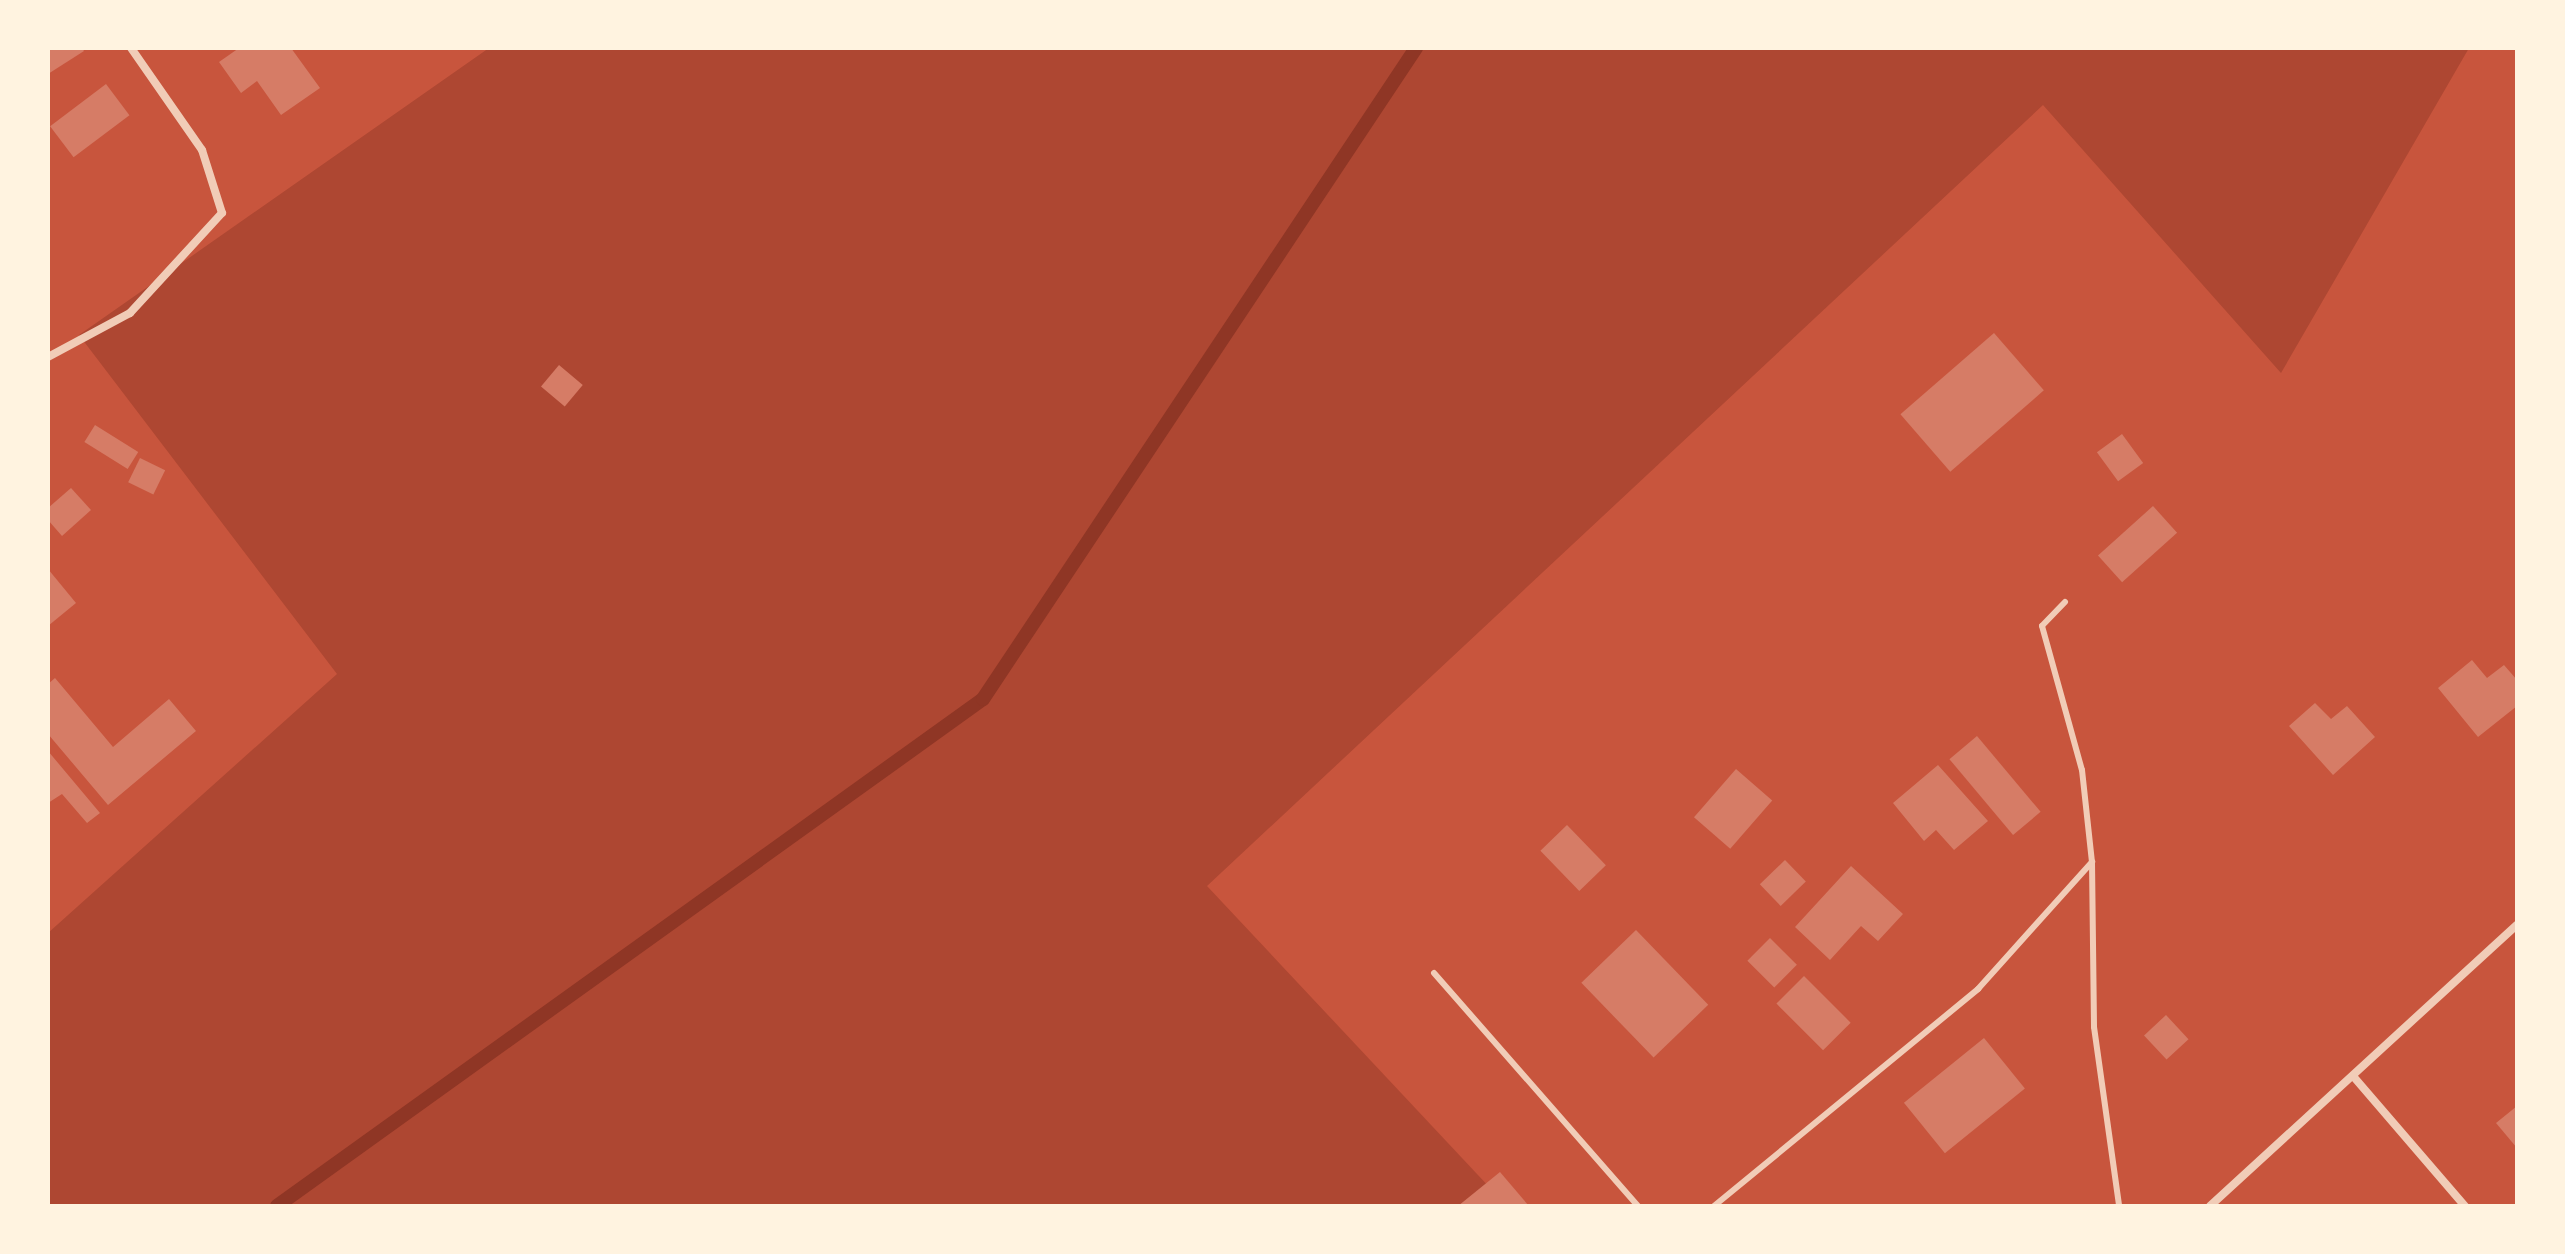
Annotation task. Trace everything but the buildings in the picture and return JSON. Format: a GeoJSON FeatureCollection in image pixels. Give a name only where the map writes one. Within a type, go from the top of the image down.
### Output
{"type":"FeatureCollection","features":[{"type":"Feature","properties":{"kind":"street"},"geometry":{"type":"LineString","coordinates":[[48,357],[130,313],[222,213],[202,150],[131,48]]}},
{"type":"Feature","properties":{"kind":"street"},"geometry":{"type":"LineString","coordinates":[[2210,1206],[2517,925]]}},
{"type":"Feature","properties":{"kind":"street"},"geometry":{"type":"LineString","coordinates":[[2353,1076],[2465,1206]]}},
{"type":"Feature","properties":{"kind":"lane"},"geometry":{"type":"LineString","coordinates":[[2065,602],[2042,626],[2082,770],[2092,862],[2094,1027],[2119,1206]]}},
{"type":"Feature","properties":{"kind":"lane"},"geometry":{"type":"LineString","coordinates":[[1714,1206],[1978,989],[2092,862]]}},
{"type":"Feature","properties":{"kind":"lane"},"geometry":{"type":"LineString","coordinates":[[1434,973],[1638,1206]]}},
{"type":"Feature","properties":{"kind":"shaded area"},"geometry":{"type":"Polygon","coordinates":[[[489,48],[2469,48],[2281,373],[2043,105],[1207,886],[1507,1206],[48,1206],[48,933],[337,674],[79,335],[489,48]]]}},
{"type":"Feature","properties":{"kind":"waterway"},"geometry":{"type":"LineString","coordinates":[[277,1206],[983,699],[1416,48]]}}]}
